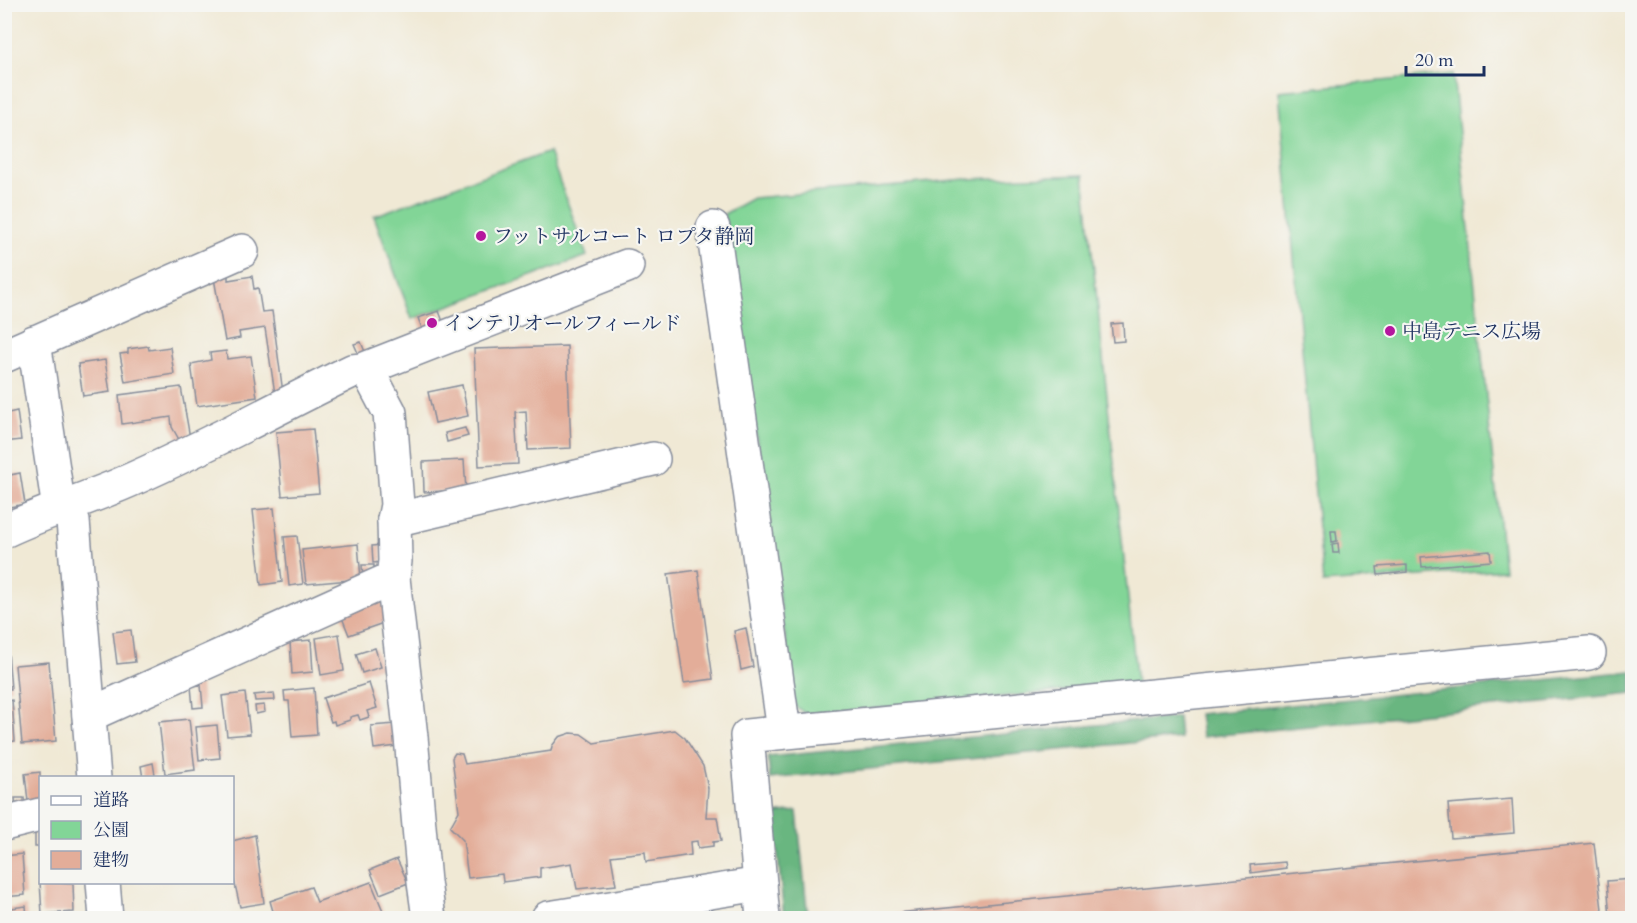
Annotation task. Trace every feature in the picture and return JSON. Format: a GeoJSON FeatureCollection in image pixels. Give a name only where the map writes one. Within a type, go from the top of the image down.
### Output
{"type":"FeatureCollection","features":[{"type":"Feature","properties":{"kind":"street"},"geometry":{"type":"LineString","coordinates":[[713,228],[784,731]]}},
{"type":"Feature","properties":{"kind":"street"},"geometry":{"type":"LineString","coordinates":[[4,356],[242,251]]}},
{"type":"Feature","properties":{"kind":"street"},"geometry":{"type":"LineString","coordinates":[[4,531],[119,485],[352,371],[362,370],[627,266]]}},
{"type":"Feature","properties":{"kind":"street"},"geometry":{"type":"LineString","coordinates":[[34,342],[57,496],[73,521],[94,776]]}},
{"type":"Feature","properties":{"kind":"street"},"geometry":{"type":"LineString","coordinates":[[362,370],[371,377],[390,413],[397,505],[394,520],[393,578],[429,918]]}},
{"type":"Feature","properties":{"kind":"street"},"geometry":{"type":"LineString","coordinates":[[394,520],[653,459]]}},
{"type":"Feature","properties":{"kind":"street"},"geometry":{"type":"LineString","coordinates":[[89,715],[393,578]]}},
{"type":"Feature","properties":{"kind":"street"},"geometry":{"type":"LineString","coordinates":[[763,918],[747,736],[1589,653]]}},
{"type":"Feature","properties":{"kind":"street"},"geometry":{"type":"LineString","coordinates":[[4,824],[39,815]]}},
{"type":"Feature","properties":{"kind":"street"},"geometry":{"type":"LineString","coordinates":[[103,884],[106,918]]}},
{"type":"Feature","properties":{"kind":"street"},"geometry":{"type":"LineString","coordinates":[[548,918],[760,884]]}},
{"type":"Feature","properties":{"kind":"green space","name":"中島テニス広場"},"geometry":{"type":"Polygon","coordinates":[[[1453,74],[1504,570],[1323,583],[1279,91],[1453,74]]]}},
{"type":"Feature","properties":{"kind":"green space","name":"フットサルコート ロプタ静岡"},"geometry":{"type":"Polygon","coordinates":[[[549,152],[587,256],[412,319],[374,216],[549,152]]]}},
{"type":"Feature","properties":{"kind":"green space"},"geometry":{"type":"Polygon","coordinates":[[[1084,175],[1137,684],[807,715],[795,706],[724,214],[753,198],[966,179],[1084,175]]]}},
{"type":"Feature","properties":{"kind":"green space"},"geometry":{"type":"Polygon","coordinates":[[[1632,671],[1632,693],[1202,737],[1199,714],[1632,671]]]}},
{"type":"Feature","properties":{"kind":"green space"},"geometry":{"type":"Polygon","coordinates":[[[1178,717],[1180,738],[770,779],[768,757],[1178,717]]]}},
{"type":"Feature","properties":{"kind":"green space"},"geometry":{"type":"Polygon","coordinates":[[[797,811],[808,918],[784,918],[774,814],[797,811]]]}},
{"type":"Feature","properties":{"kind":"building"},"geometry":{"type":"Polygon","coordinates":[[[228,275],[228,280],[252,276],[254,289],[258,288],[262,312],[272,311],[283,393],[275,394],[265,328],[239,332],[240,338],[225,341],[214,278],[228,275]]]}},
{"type":"Feature","properties":{"kind":"building","name":"インテリオールフィールド"},"geometry":{"type":"Polygon","coordinates":[[[439,311],[445,327],[424,334],[418,318],[439,311]]]}},
{"type":"Feature","properties":{"kind":"building"},"geometry":{"type":"Polygon","coordinates":[[[1123,323],[1124,341],[1113,342],[1111,324],[1123,323]]]}},
{"type":"Feature","properties":{"kind":"building"},"geometry":{"type":"Polygon","coordinates":[[[361,342],[365,352],[359,355],[354,344],[361,342]]]}},
{"type":"Feature","properties":{"kind":"building"},"geometry":{"type":"Polygon","coordinates":[[[148,346],[149,350],[170,347],[174,374],[125,382],[120,354],[128,353],[128,349],[148,346]]]}},
{"type":"Feature","properties":{"kind":"building"},"geometry":{"type":"Polygon","coordinates":[[[567,346],[571,448],[528,450],[526,411],[515,412],[518,464],[479,466],[474,349],[567,346]]]}},
{"type":"Feature","properties":{"kind":"building"},"geometry":{"type":"Polygon","coordinates":[[[226,351],[227,359],[251,356],[257,397],[197,406],[191,364],[211,360],[210,353],[226,351]]]}},
{"type":"Feature","properties":{"kind":"building"},"geometry":{"type":"Polygon","coordinates":[[[105,360],[110,392],[83,396],[78,364],[105,360]]]}},
{"type":"Feature","properties":{"kind":"building"},"geometry":{"type":"Polygon","coordinates":[[[462,385],[468,416],[435,423],[428,392],[462,385]]]}},
{"type":"Feature","properties":{"kind":"building"},"geometry":{"type":"Polygon","coordinates":[[[181,387],[190,438],[181,443],[172,427],[171,417],[122,424],[119,395],[181,387]]]}},
{"type":"Feature","properties":{"kind":"building"},"geometry":{"type":"Polygon","coordinates":[[[17,411],[21,440],[4,442],[4,414],[17,411]]]}},
{"type":"Feature","properties":{"kind":"building"},"geometry":{"type":"Polygon","coordinates":[[[465,428],[468,436],[447,442],[445,433],[465,428]]]}},
{"type":"Feature","properties":{"kind":"building"},"geometry":{"type":"Polygon","coordinates":[[[313,429],[319,493],[282,496],[276,432],[313,429]]]}},
{"type":"Feature","properties":{"kind":"building"},"geometry":{"type":"Polygon","coordinates":[[[464,460],[466,490],[424,492],[423,462],[464,460]]]}},
{"type":"Feature","properties":{"kind":"building"},"geometry":{"type":"Polygon","coordinates":[[[9,468],[10,475],[20,473],[25,504],[4,508],[4,469],[9,468]]]}},
{"type":"Feature","properties":{"kind":"building"},"geometry":{"type":"Polygon","coordinates":[[[274,508],[282,582],[261,585],[253,510],[274,508]]]}},
{"type":"Feature","properties":{"kind":"building"},"geometry":{"type":"Polygon","coordinates":[[[1331,531],[1336,531],[1337,541],[1332,542],[1331,531]]]}},
{"type":"Feature","properties":{"kind":"building"},"geometry":{"type":"Polygon","coordinates":[[[297,536],[303,584],[289,586],[284,537],[297,536]]]}},
{"type":"Feature","properties":{"kind":"building"},"geometry":{"type":"Polygon","coordinates":[[[1338,543],[1339,553],[1333,553],[1332,544],[1338,543]]]}},
{"type":"Feature","properties":{"kind":"building"},"geometry":{"type":"Polygon","coordinates":[[[358,544],[361,579],[306,584],[302,550],[358,544]]]}},
{"type":"Feature","properties":{"kind":"building"},"geometry":{"type":"Polygon","coordinates":[[[381,545],[382,562],[373,563],[372,546],[381,545]]]}},
{"type":"Feature","properties":{"kind":"building"},"geometry":{"type":"Polygon","coordinates":[[[1490,551],[1491,561],[1422,567],[1421,557],[1490,551]]]}},
{"type":"Feature","properties":{"kind":"building"},"geometry":{"type":"Polygon","coordinates":[[[362,565],[374,565],[374,577],[363,578],[362,565]]]}},
{"type":"Feature","properties":{"kind":"building"},"geometry":{"type":"Polygon","coordinates":[[[1407,565],[1407,572],[1378,575],[1377,567],[1407,565]]]}},
{"type":"Feature","properties":{"kind":"building"},"geometry":{"type":"Polygon","coordinates":[[[698,570],[713,679],[684,683],[668,574],[698,570]]]}},
{"type":"Feature","properties":{"kind":"building"},"geometry":{"type":"Polygon","coordinates":[[[381,598],[389,621],[349,635],[341,615],[381,598]]]}},
{"type":"Feature","properties":{"kind":"building"},"geometry":{"type":"Polygon","coordinates":[[[746,628],[753,667],[741,670],[734,631],[746,628]]]}},
{"type":"Feature","properties":{"kind":"building"},"geometry":{"type":"Polygon","coordinates":[[[131,630],[135,662],[117,664],[113,632],[131,630]]]}},
{"type":"Feature","properties":{"kind":"building"},"geometry":{"type":"Polygon","coordinates":[[[339,634],[344,671],[321,675],[316,638],[339,634]]]}},
{"type":"Feature","properties":{"kind":"building"},"geometry":{"type":"Polygon","coordinates":[[[311,640],[313,672],[292,674],[290,642],[311,640]]]}},
{"type":"Feature","properties":{"kind":"building"},"geometry":{"type":"Polygon","coordinates":[[[375,648],[381,667],[362,673],[356,654],[375,648]]]}},
{"type":"Feature","properties":{"kind":"building"},"geometry":{"type":"Polygon","coordinates":[[[8,652],[11,689],[4,689],[4,653],[8,652]]]}},
{"type":"Feature","properties":{"kind":"building"},"geometry":{"type":"Polygon","coordinates":[[[49,662],[56,741],[22,744],[15,665],[49,662]]]}},
{"type":"Feature","properties":{"kind":"building"},"geometry":{"type":"Polygon","coordinates":[[[369,683],[377,708],[367,711],[369,717],[360,720],[358,715],[335,725],[334,721],[331,722],[323,698],[369,683]]]}},
{"type":"Feature","properties":{"kind":"building"},"geometry":{"type":"Polygon","coordinates":[[[201,685],[203,707],[193,708],[191,686],[201,685]]]}},
{"type":"Feature","properties":{"kind":"building"},"geometry":{"type":"Polygon","coordinates":[[[314,688],[317,735],[292,737],[289,701],[285,701],[284,691],[314,688]]]}},
{"type":"Feature","properties":{"kind":"building"},"geometry":{"type":"Polygon","coordinates":[[[245,693],[250,734],[227,736],[222,696],[245,693]]]}},
{"type":"Feature","properties":{"kind":"building"},"geometry":{"type":"Polygon","coordinates":[[[274,693],[275,700],[255,701],[254,695],[274,693]]]}},
{"type":"Feature","properties":{"kind":"building"},"geometry":{"type":"Polygon","coordinates":[[[12,700],[15,741],[5,742],[5,701],[12,700]]]}},
{"type":"Feature","properties":{"kind":"building"},"geometry":{"type":"Polygon","coordinates":[[[264,705],[265,712],[256,714],[255,706],[264,705]]]}},
{"type":"Feature","properties":{"kind":"building"},"geometry":{"type":"Polygon","coordinates":[[[189,719],[195,770],[165,774],[159,722],[189,719]]]}},
{"type":"Feature","properties":{"kind":"building"},"geometry":{"type":"Polygon","coordinates":[[[395,724],[397,746],[374,749],[371,726],[395,724]]]}},
{"type":"Feature","properties":{"kind":"building"},"geometry":{"type":"Polygon","coordinates":[[[217,725],[220,758],[199,760],[196,727],[217,725]]]}},
{"type":"Feature","properties":{"kind":"building"},"geometry":{"type":"Polygon","coordinates":[[[675,730],[685,738],[703,766],[708,788],[706,817],[717,817],[721,841],[713,842],[713,846],[698,848],[697,841],[690,842],[691,855],[646,862],[645,852],[611,856],[616,885],[577,889],[572,863],[540,868],[540,877],[503,882],[502,874],[468,878],[463,840],[450,827],[459,811],[452,758],[455,753],[462,754],[465,764],[551,751],[559,737],[571,733],[581,734],[594,743],[675,730]]]}},
{"type":"Feature","properties":{"kind":"building"},"geometry":{"type":"Polygon","coordinates":[[[153,763],[155,775],[143,776],[141,766],[153,763]]]}},
{"type":"Feature","properties":{"kind":"building"},"geometry":{"type":"Polygon","coordinates":[[[40,772],[39,801],[28,802],[25,774],[40,772]]]}},
{"type":"Feature","properties":{"kind":"building"},"geometry":{"type":"Polygon","coordinates":[[[15,798],[24,798],[25,810],[16,810],[15,798]]]}},
{"type":"Feature","properties":{"kind":"building"},"geometry":{"type":"Polygon","coordinates":[[[1512,799],[1514,833],[1451,838],[1448,804],[1512,799]]]}},
{"type":"Feature","properties":{"kind":"building"},"geometry":{"type":"Polygon","coordinates":[[[35,829],[39,829],[39,847],[35,847],[35,829]]]}},
{"type":"Feature","properties":{"kind":"building"},"geometry":{"type":"Polygon","coordinates":[[[255,835],[264,903],[240,907],[234,880],[234,840],[255,835]]]}},
{"type":"Feature","properties":{"kind":"building"},"geometry":{"type":"Polygon","coordinates":[[[1594,843],[1603,918],[867,918],[867,916],[1594,843]]]}},
{"type":"Feature","properties":{"kind":"building"},"geometry":{"type":"Polygon","coordinates":[[[22,854],[25,895],[4,897],[4,856],[22,854]]]}},
{"type":"Feature","properties":{"kind":"building"},"geometry":{"type":"Polygon","coordinates":[[[397,859],[408,883],[380,894],[370,870],[397,859]]]}},
{"type":"Feature","properties":{"kind":"building"},"geometry":{"type":"Polygon","coordinates":[[[1285,862],[1286,868],[1251,873],[1250,865],[1285,862]]]}},
{"type":"Feature","properties":{"kind":"building"},"geometry":{"type":"Polygon","coordinates":[[[1632,879],[1632,918],[1610,918],[1607,881],[1632,879]]]}},
{"type":"Feature","properties":{"kind":"building"},"geometry":{"type":"Polygon","coordinates":[[[371,882],[386,918],[275,918],[270,901],[311,887],[317,902],[371,882]]]}},
{"type":"Feature","properties":{"kind":"building"},"geometry":{"type":"Polygon","coordinates":[[[40,884],[73,884],[74,912],[42,914],[40,884]]]}},
{"type":"Feature","properties":{"kind":"building"},"geometry":{"type":"Polygon","coordinates":[[[26,906],[27,918],[4,918],[4,909],[26,906]]]}},
{"type":"Feature","properties":{"kind":"place","name":"フットサルコート ロプタ静岡"},"geometry":{"type":"Point","coordinates":[481,236]}},
{"type":"Feature","properties":{"kind":"place","name":"インテリオールフィールド"},"geometry":{"type":"Point","coordinates":[432,323]}},
{"type":"Feature","properties":{"kind":"place","name":"中島テニス広場"},"geometry":{"type":"Point","coordinates":[1390,331]}}]}
